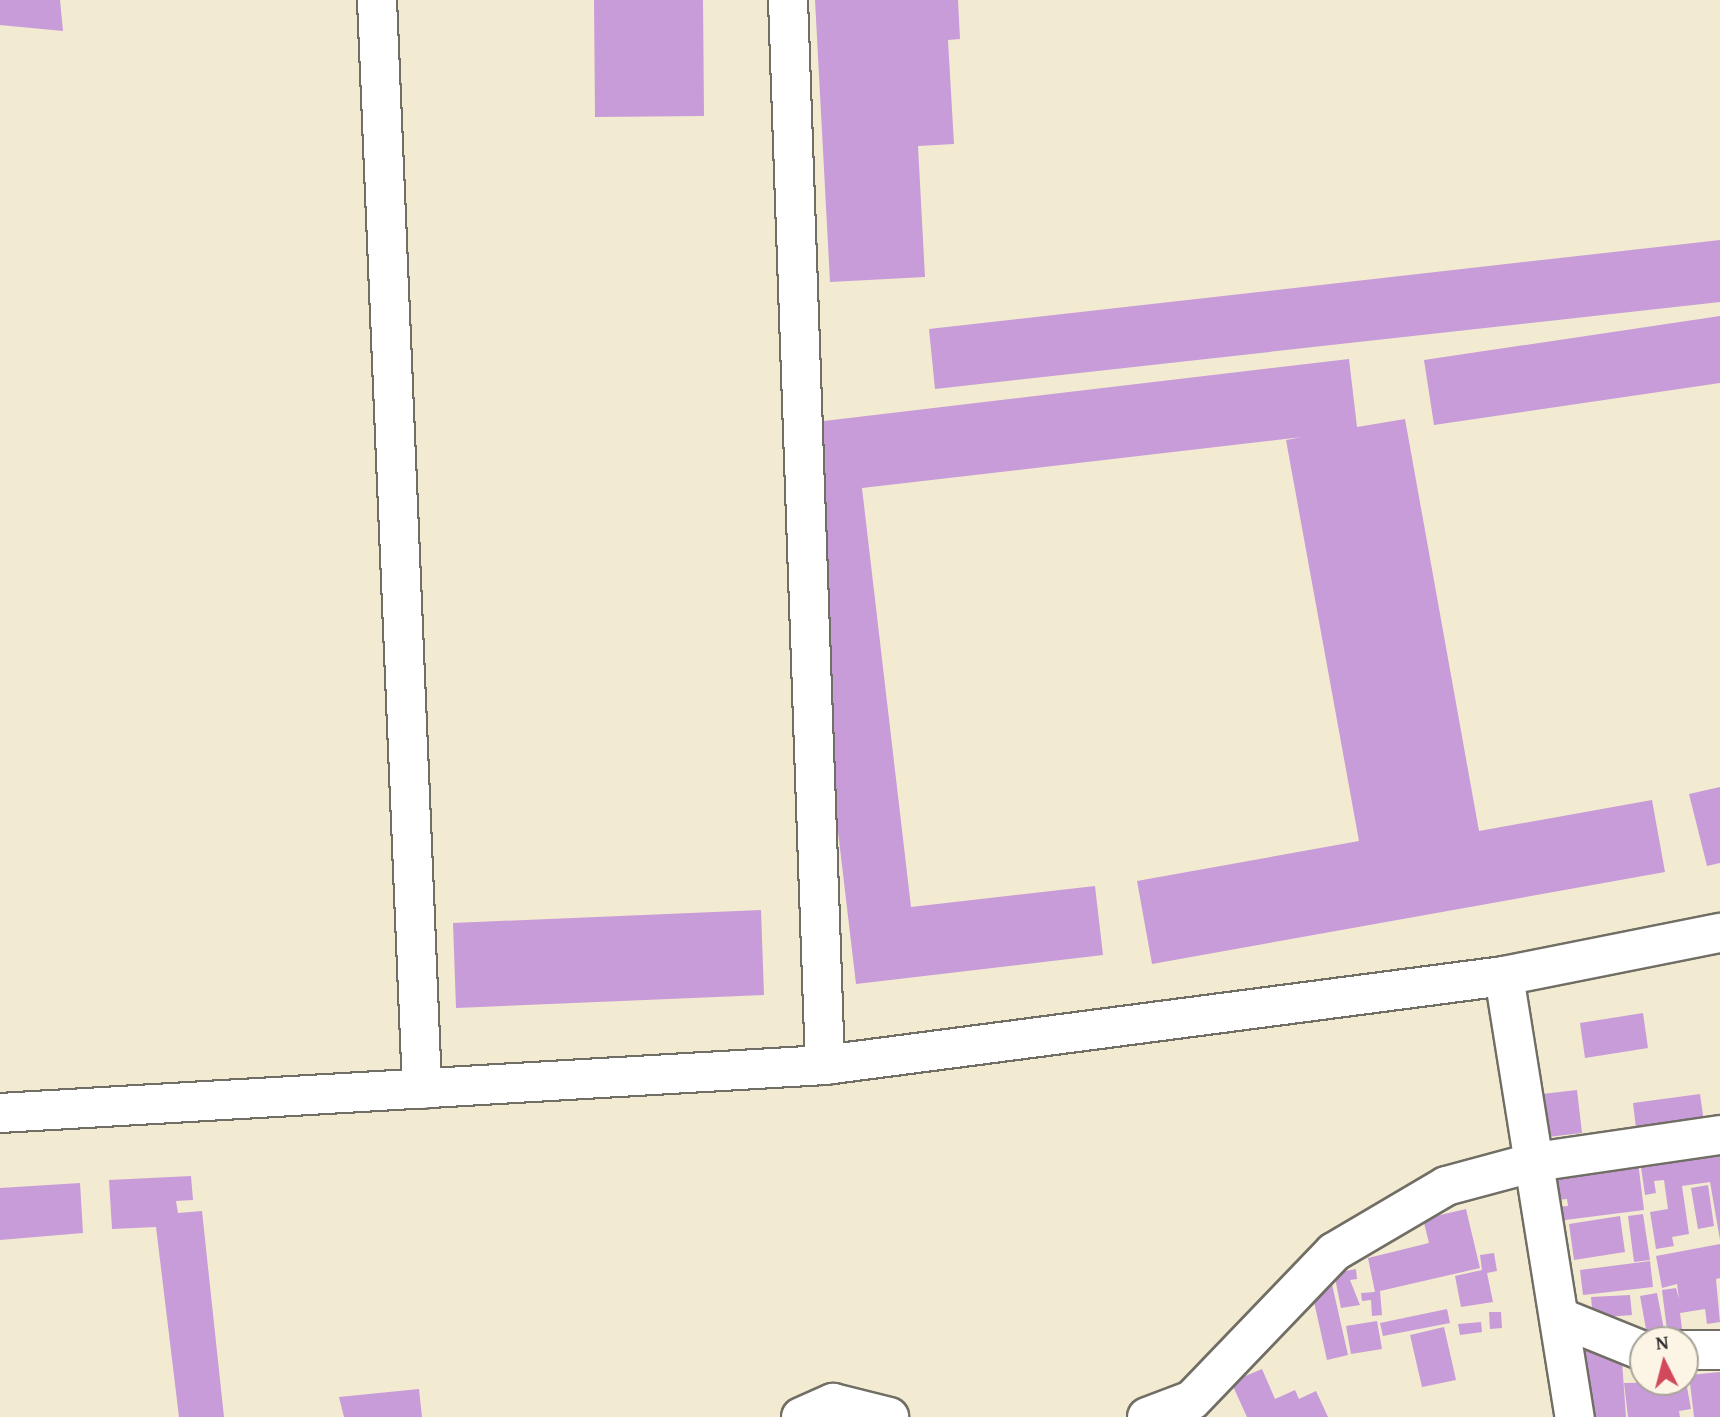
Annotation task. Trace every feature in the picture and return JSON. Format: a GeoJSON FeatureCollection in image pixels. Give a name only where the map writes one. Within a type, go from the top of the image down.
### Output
{"type":"FeatureCollection","features":[{"type":"Feature","properties":{"kind":"street"},"geometry":{"type":"LineString","coordinates":[[377,0],[422,1088]]}},
{"type":"Feature","properties":{"kind":"street"},"geometry":{"type":"LineString","coordinates":[[788,0],[825,1065]]}},
{"type":"Feature","properties":{"kind":"street"},"geometry":{"type":"LineString","coordinates":[[0,1113],[825,1065],[1504,975],[1720,933]]}},
{"type":"Feature","properties":{"kind":"street"},"geometry":{"type":"LineString","coordinates":[[1504,975],[1575,1417]]}},
{"type":"Feature","properties":{"kind":"street"},"geometry":{"type":"LineString","coordinates":[[1147,1417],[1198,1408],[1334,1252],[1446,1186],[1535,1162],[1720,1135]]}},
{"type":"Feature","properties":{"kind":"street"},"geometry":{"type":"LineString","coordinates":[[1559,1317],[1629,1345]]}},
{"type":"Feature","properties":{"kind":"street"},"geometry":{"type":"LineString","coordinates":[[1699,1350],[1720,1350]]}},
{"type":"Feature","properties":{"kind":"street"},"geometry":{"type":"LineString","coordinates":[[801,1417],[833,1404],[889,1417]]}},
{"type":"Feature","properties":{"kind":"building"},"geometry":{"type":"Polygon","coordinates":[[[0,0],[60,0],[63,31],[0,25],[0,0]]]}},
{"type":"Feature","properties":{"kind":"building"},"geometry":{"type":"Polygon","coordinates":[[[594,0],[703,0],[704,116],[595,117],[594,0]]]}},
{"type":"Feature","properties":{"kind":"building"},"geometry":{"type":"Polygon","coordinates":[[[815,0],[958,0],[960,39],[948,40],[954,144],[918,146],[925,277],[830,282],[815,0]]]}},
{"type":"Feature","properties":{"kind":"building"},"geometry":{"type":"Polygon","coordinates":[[[1720,240],[1720,302],[935,389],[929,329],[1720,240]]]}},
{"type":"Feature","properties":{"kind":"building"},"geometry":{"type":"Polygon","coordinates":[[[1720,316],[1720,383],[1434,425],[1424,360],[1720,316]]]}},
{"type":"Feature","properties":{"kind":"building"},"geometry":{"type":"Polygon","coordinates":[[[1349,359],[1357,427],[1405,419],[1479,831],[1652,800],[1665,872],[1152,964],[1137,881],[1359,841],[1286,440],[1302,437],[862,488],[911,907],[1095,886],[1103,955],[856,984],[790,425],[1349,359]]]}},
{"type":"Feature","properties":{"kind":"building"},"geometry":{"type":"Polygon","coordinates":[[[1720,787],[1720,863],[1707,866],[1689,794],[1720,787]]]}},
{"type":"Feature","properties":{"kind":"building"},"geometry":{"type":"Polygon","coordinates":[[[761,910],[764,995],[456,1008],[453,923],[761,910]]]}},
{"type":"Feature","properties":{"kind":"building"},"geometry":{"type":"Polygon","coordinates":[[[1643,1013],[1648,1048],[1585,1058],[1580,1023],[1643,1013]]]}},
{"type":"Feature","properties":{"kind":"building"},"geometry":{"type":"Polygon","coordinates":[[[1577,1090],[1582,1133],[1548,1137],[1542,1094],[1577,1090]]]}},
{"type":"Feature","properties":{"kind":"building"},"geometry":{"type":"Polygon","coordinates":[[[1700,1094],[1705,1129],[1637,1137],[1633,1103],[1700,1094]]]}},
{"type":"Feature","properties":{"kind":"building"},"geometry":{"type":"Polygon","coordinates":[[[1720,1146],[1720,1240],[1710,1182],[1682,1186],[1689,1234],[1672,1237],[1674,1246],[1656,1249],[1650,1212],[1668,1209],[1664,1180],[1654,1181],[1656,1193],[1645,1195],[1639,1153],[1720,1146]]]}},
{"type":"Feature","properties":{"kind":"building"},"geometry":{"type":"Polygon","coordinates":[[[1638,1162],[1644,1210],[1557,1221],[1556,1207],[1568,1206],[1567,1199],[1556,1200],[1553,1172],[1638,1162]]]}},
{"type":"Feature","properties":{"kind":"building"},"geometry":{"type":"Polygon","coordinates":[[[191,1176],[193,1200],[176,1201],[178,1213],[202,1211],[224,1417],[179,1417],[156,1227],[112,1229],[109,1180],[191,1176]]]}},
{"type":"Feature","properties":{"kind":"building"},"geometry":{"type":"Polygon","coordinates":[[[80,1183],[83,1233],[0,1240],[0,1188],[80,1183]]]}},
{"type":"Feature","properties":{"kind":"building"},"geometry":{"type":"Polygon","coordinates":[[[1708,1185],[1714,1226],[1698,1229],[1691,1188],[1708,1185]]]}},
{"type":"Feature","properties":{"kind":"building"},"geometry":{"type":"Polygon","coordinates":[[[1466,1209],[1480,1268],[1380,1291],[1382,1315],[1372,1316],[1371,1300],[1362,1301],[1361,1293],[1375,1292],[1368,1258],[1429,1243],[1423,1219],[1466,1209]]]}},
{"type":"Feature","properties":{"kind":"building"},"geometry":{"type":"Polygon","coordinates":[[[1643,1214],[1650,1260],[1634,1262],[1628,1216],[1643,1214]]]}},
{"type":"Feature","properties":{"kind":"building"},"geometry":{"type":"Polygon","coordinates":[[[1620,1216],[1625,1252],[1574,1260],[1569,1224],[1620,1216]]]}},
{"type":"Feature","properties":{"kind":"building"},"geometry":{"type":"Polygon","coordinates":[[[1720,1244],[1720,1278],[1716,1279],[1720,1322],[1707,1324],[1705,1309],[1680,1313],[1682,1326],[1666,1326],[1662,1290],[1676,1288],[1679,1299],[1677,1284],[1662,1288],[1656,1256],[1720,1244]]]}},
{"type":"Feature","properties":{"kind":"building"},"geometry":{"type":"Polygon","coordinates":[[[1494,1253],[1497,1271],[1487,1273],[1493,1302],[1461,1307],[1455,1276],[1482,1270],[1480,1255],[1494,1253]]]}},
{"type":"Feature","properties":{"kind":"building"},"geometry":{"type":"Polygon","coordinates":[[[1650,1261],[1653,1287],[1583,1295],[1580,1270],[1650,1261]]]}},
{"type":"Feature","properties":{"kind":"building"},"geometry":{"type":"Polygon","coordinates":[[[1356,1269],[1357,1279],[1350,1280],[1360,1305],[1341,1308],[1334,1273],[1356,1269]]]}},
{"type":"Feature","properties":{"kind":"building"},"geometry":{"type":"Polygon","coordinates":[[[1329,1271],[1348,1355],[1327,1360],[1312,1293],[1329,1271]]]}},
{"type":"Feature","properties":{"kind":"building"},"geometry":{"type":"Polygon","coordinates":[[[1657,1293],[1663,1326],[1645,1326],[1640,1296],[1657,1293]]]}},
{"type":"Feature","properties":{"kind":"building"},"geometry":{"type":"Polygon","coordinates":[[[1630,1295],[1632,1315],[1593,1318],[1591,1297],[1630,1295]]]}},
{"type":"Feature","properties":{"kind":"building"},"geometry":{"type":"Polygon","coordinates":[[[1447,1309],[1450,1323],[1383,1336],[1380,1323],[1447,1309]]]}},
{"type":"Feature","properties":{"kind":"building"},"geometry":{"type":"Polygon","coordinates":[[[1489,1312],[1501,1312],[1502,1328],[1490,1329],[1489,1312]]]}},
{"type":"Feature","properties":{"kind":"building"},"geometry":{"type":"Polygon","coordinates":[[[1377,1321],[1382,1349],[1351,1354],[1346,1326],[1377,1321]]]}},
{"type":"Feature","properties":{"kind":"building"},"geometry":{"type":"Polygon","coordinates":[[[1481,1322],[1482,1332],[1460,1335],[1458,1324],[1481,1322]]]}},
{"type":"Feature","properties":{"kind":"building"},"geometry":{"type":"Polygon","coordinates":[[[1444,1327],[1456,1380],[1422,1387],[1410,1335],[1444,1327]]]}},
{"type":"Feature","properties":{"kind":"building"},"geometry":{"type":"Polygon","coordinates":[[[1580,1337],[1622,1361],[1626,1417],[1586,1417],[1580,1337]]]}},
{"type":"Feature","properties":{"kind":"building"},"geometry":{"type":"Polygon","coordinates":[[[1262,1369],[1275,1399],[1295,1390],[1299,1399],[1316,1391],[1328,1417],[1247,1417],[1231,1382],[1262,1369]]]}},
{"type":"Feature","properties":{"kind":"building"},"geometry":{"type":"Polygon","coordinates":[[[1720,1372],[1720,1417],[1694,1417],[1692,1396],[1699,1396],[1699,1374],[1720,1372]]]}},
{"type":"Feature","properties":{"kind":"building"},"geometry":{"type":"Polygon","coordinates":[[[1624,1383],[1629,1383],[1629,1396],[1689,1396],[1691,1409],[1679,1411],[1680,1417],[1628,1417],[1624,1383]]]}},
{"type":"Feature","properties":{"kind":"building"},"geometry":{"type":"Polygon","coordinates":[[[419,1389],[422,1417],[344,1417],[339,1397],[419,1389]]]}}]}
